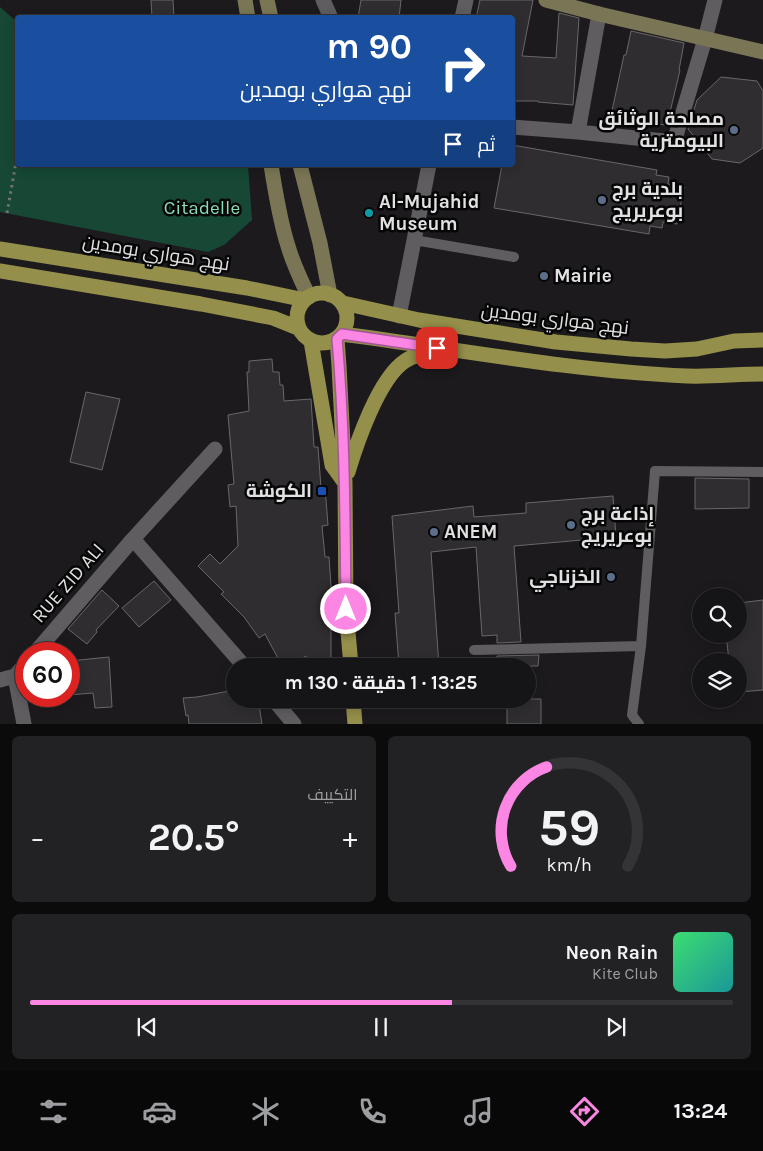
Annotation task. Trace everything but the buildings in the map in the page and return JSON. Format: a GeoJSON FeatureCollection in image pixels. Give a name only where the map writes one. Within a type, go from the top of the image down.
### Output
{"type":"FeatureCollection","features":[{"type":"Feature","properties":{"kind":"main road","name":"نهج هواري بومدين"},"geometry":{"type":"LineString","coordinates":[[0,248],[307,298]]}},
{"type":"Feature","properties":{"kind":"main road"},"geometry":{"type":"LineString","coordinates":[[0,271],[201,304],[273,318],[298,328],[311,341],[324,344],[340,336],[346,327],[348,319],[346,310],[337,299],[323,293],[316,294],[307,298],[300,306],[297,313],[298,328]]}},
{"type":"Feature","properties":{"kind":"main road","name":"نهج هواري بومدين"},"geometry":{"type":"LineString","coordinates":[[337,299],[419,320],[556,342],[631,350],[665,351],[697,349],[734,341],[763,340]]}},
{"type":"Feature","properties":{"kind":"main road"},"geometry":{"type":"LineString","coordinates":[[340,336],[550,364],[623,371],[688,376],[763,374]]}},
{"type":"Feature","properties":{"kind":"main road"},"geometry":{"type":"LineString","coordinates":[[340,336],[339,366],[345,484],[346,609],[350,658]]}},
{"type":"Feature","properties":{"kind":"main road"},"geometry":{"type":"LineString","coordinates":[[311,341],[332,465],[345,484]]}},
{"type":"Feature","properties":{"kind":"main road"},"geometry":{"type":"LineString","coordinates":[[345,484],[355,451],[370,415],[384,385],[395,370],[407,360],[416,356],[434,353],[473,353]]}},
{"type":"Feature","properties":{"kind":"main road"},"geometry":{"type":"LineString","coordinates":[[354,708],[355,724]]}},
{"type":"Feature","properties":{"kind":"street"},"geometry":{"type":"LineString","coordinates":[[245,0],[248,15]]}},
{"type":"Feature","properties":{"kind":"street"},"geometry":{"type":"LineString","coordinates":[[267,0],[270,15]]}},
{"type":"Feature","properties":{"kind":"street"},"geometry":{"type":"LineString","coordinates":[[323,0],[329,15]]}},
{"type":"Feature","properties":{"kind":"street"},"geometry":{"type":"LineString","coordinates":[[463,15],[466,0]]}},
{"type":"Feature","properties":{"kind":"street"},"geometry":{"type":"LineString","coordinates":[[546,0],[763,52]]}},
{"type":"Feature","properties":{"kind":"street"},"geometry":{"type":"LineString","coordinates":[[515,128],[578,132],[674,142],[715,0]]}},
{"type":"Feature","properties":{"kind":"street"},"geometry":{"type":"LineString","coordinates":[[578,132],[599,14]]}},
{"type":"Feature","properties":{"kind":"street"},"geometry":{"type":"LineString","coordinates":[[271,167],[286,240],[307,298]]}},
{"type":"Feature","properties":{"kind":"street"},"geometry":{"type":"LineString","coordinates":[[301,167],[337,299]]}},
{"type":"Feature","properties":{"kind":"street"},"geometry":{"type":"LineString","coordinates":[[399,316],[429,167]]}},
{"type":"Feature","properties":{"kind":"street","name":"RUE ZID ALI"},"geometry":{"type":"LineString","coordinates":[[44,642],[133,539],[215,449]]}},
{"type":"Feature","properties":{"kind":"street"},"geometry":{"type":"LineString","coordinates":[[133,539],[237,658]]}},
{"type":"Feature","properties":{"kind":"street"},"geometry":{"type":"LineString","coordinates":[[7,678],[24,724]]}},
{"type":"Feature","properties":{"kind":"street"},"geometry":{"type":"LineString","coordinates":[[281,708],[294,724]]}},
{"type":"Feature","properties":{"kind":"lane"},"geometry":{"type":"LineString","coordinates":[[414,240],[514,257]]}},
{"type":"Feature","properties":{"kind":"lane"},"geometry":{"type":"LineString","coordinates":[[639,724],[632,715],[641,646],[655,471],[763,472]]}},
{"type":"Feature","properties":{"kind":"lane"},"geometry":{"type":"LineString","coordinates":[[474,650],[641,646]]}},
{"type":"Feature","properties":{"kind":"path"},"geometry":{"type":"LineString","coordinates":[[7,213],[15,167]]}},
{"type":"Feature","properties":{"kind":"green space","name":"Citadelle"},"geometry":{"type":"Polygon","coordinates":[[[0,7],[15,20],[15,167],[248,167],[252,220],[224,245],[208,252],[0,212],[0,7]]]}},
{"type":"Feature","properties":{"kind":"place","name":"مصلحة الوثائق البيومترية"},"geometry":{"type":"Point","coordinates":[734,130]}},
{"type":"Feature","properties":{"kind":"place","name":"بلدية برج بوعريريج"},"geometry":{"type":"Point","coordinates":[602,200]}},
{"type":"Feature","properties":{"kind":"place","name":"Al-Mujahid Museum"},"geometry":{"type":"Point","coordinates":[369,213]}},
{"type":"Feature","properties":{"kind":"place","name":"Mairie"},"geometry":{"type":"Point","coordinates":[544,276]}},
{"type":"Feature","properties":{"kind":"place","name":"الكوشة"},"geometry":{"type":"Point","coordinates":[322,491]}},
{"type":"Feature","properties":{"kind":"place","name":"إذاعة برج بوعريريج"},"geometry":{"type":"Point","coordinates":[571,525]}},
{"type":"Feature","properties":{"kind":"place","name":"ANEM"},"geometry":{"type":"Point","coordinates":[434,532]}},
{"type":"Feature","properties":{"kind":"place","name":"الخزناجي"},"geometry":{"type":"Point","coordinates":[611,577]}},
{"type":"Feature","properties":{"kind":"route"},"geometry":{"type":"LineString","coordinates":[[346,609],[345,484],[337,339],[342,334],[437,348]]}}]}
